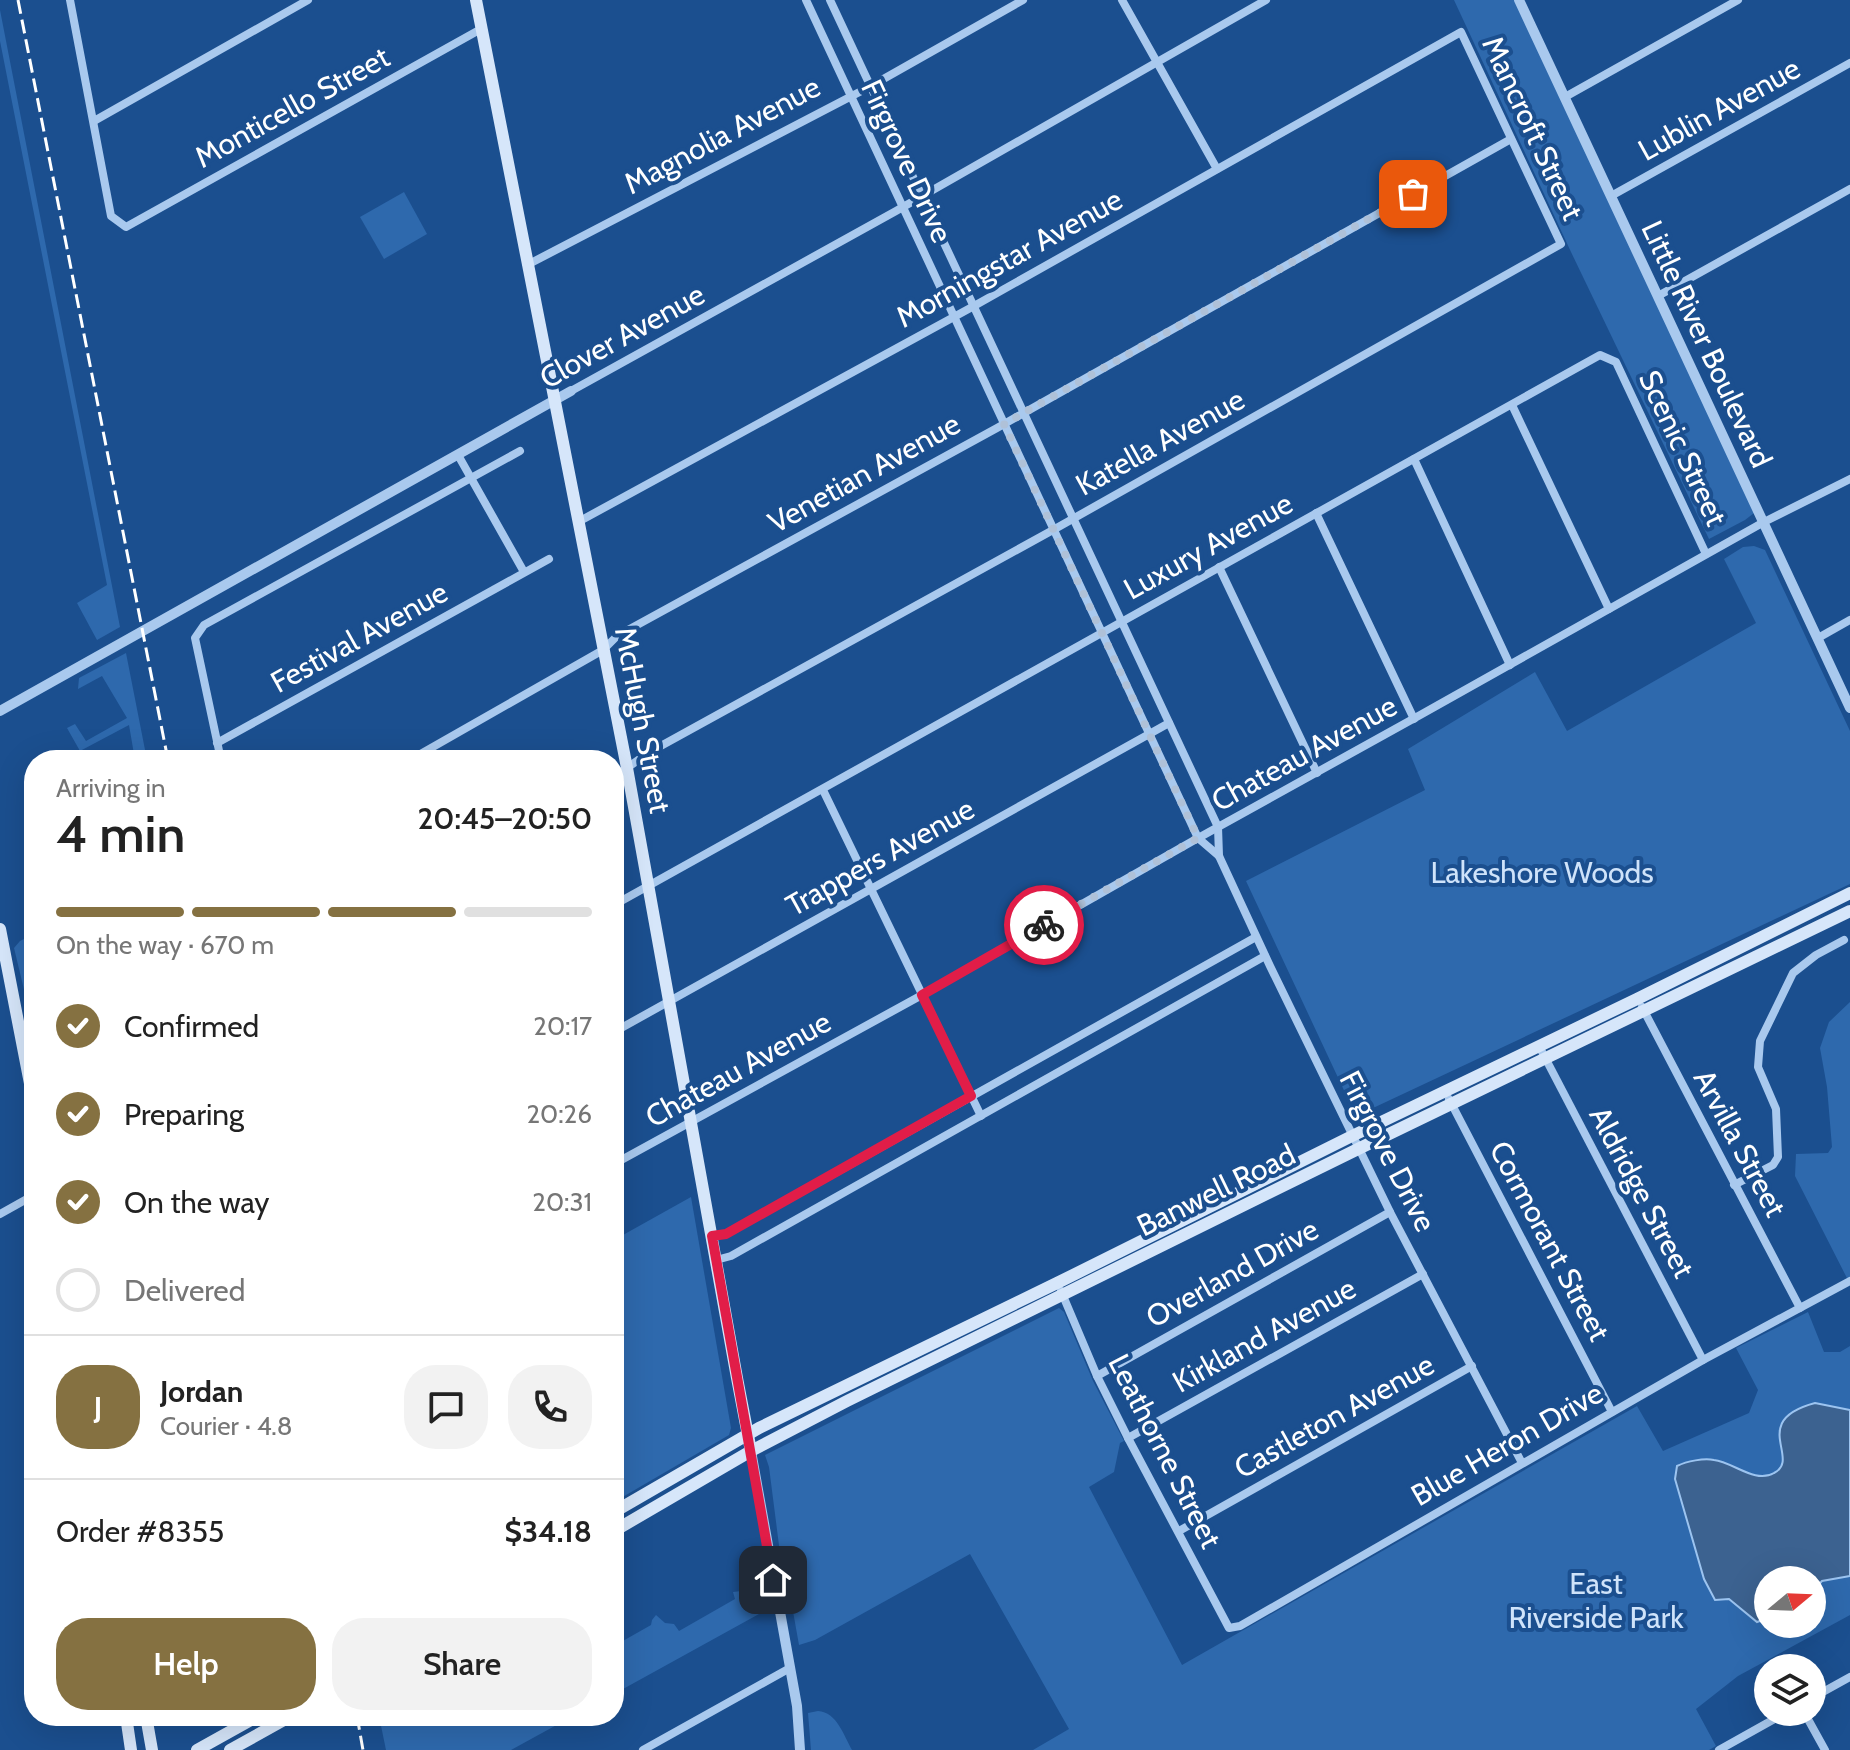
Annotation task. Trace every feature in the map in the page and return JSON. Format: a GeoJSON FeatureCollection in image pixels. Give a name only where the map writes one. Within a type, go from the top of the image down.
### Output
{"type":"FeatureCollection","features":[{"type":"Feature","properties":{"kind":"main road","name":"McHugh Street"},"geometry":{"type":"LineString","coordinates":[[476,0],[623,750]]}},
{"type":"Feature","properties":{"kind":"main road","name":"McHugh Street"},"geometry":{"type":"LineString","coordinates":[[624,753],[751,1451]]}},
{"type":"Feature","properties":{"kind":"main road","name":"Banwell Road"},"geometry":{"type":"LineString","coordinates":[[624,1506],[748,1434],[1850,893]]}},
{"type":"Feature","properties":{"kind":"main road","name":"Banwell Road"},"geometry":{"type":"LineString","coordinates":[[624,1525],[751,1451],[847,1401],[1850,911]]}},
{"type":"Feature","properties":{"kind":"main road"},"geometry":{"type":"LineString","coordinates":[[0,929],[24,1053]]}},
{"type":"Feature","properties":{"kind":"main road"},"geometry":{"type":"LineString","coordinates":[[127,1726],[131,1750]]}},
{"type":"Feature","properties":{"kind":"main road"},"geometry":{"type":"LineString","coordinates":[[148,1726],[152,1750]]}},
{"type":"Feature","properties":{"kind":"main road"},"geometry":{"type":"LineString","coordinates":[[197,1750],[240,1726]]}},
{"type":"Feature","properties":{"kind":"main road"},"geometry":{"type":"LineString","coordinates":[[230,1750],[273,1726]]}},
{"type":"Feature","properties":{"kind":"street"},"geometry":{"type":"LineString","coordinates":[[72,1],[94,121],[308,0]]}},
{"type":"Feature","properties":{"kind":"street","name":"Firgrove Drive"},"geometry":{"type":"LineString","coordinates":[[806,0],[1198,838],[1219,856]]}},
{"type":"Feature","properties":{"kind":"street","name":"Firgrove Drive"},"geometry":{"type":"LineString","coordinates":[[830,0],[1218,827],[1219,856],[1256,937],[1358,1149],[1522,1463]]}},
{"type":"Feature","properties":{"kind":"street","name":"Magnolia Avenue"},"geometry":{"type":"LineString","coordinates":[[527,265],[871,86],[1023,0]]}},
{"type":"Feature","properties":{"kind":"street"},"geometry":{"type":"LineString","coordinates":[[1122,0],[1217,169]]}},
{"type":"Feature","properties":{"kind":"street","name":"Clover Avenue"},"geometry":{"type":"LineString","coordinates":[[0,711],[903,207],[1266,0]]}},
{"type":"Feature","properties":{"kind":"street","name":"Little River Boulevard"},"geometry":{"type":"LineString","coordinates":[[1519,0],[1850,708]]}},
{"type":"Feature","properties":{"kind":"street"},"geometry":{"type":"LineString","coordinates":[[1565,97],[1738,0]]}},
{"type":"Feature","properties":{"kind":"street","name":"Monticello Street"},"geometry":{"type":"LineString","coordinates":[[94,121],[111,216],[126,227],[481,29]]}},
{"type":"Feature","properties":{"kind":"street","name":"Mancroft Street"},"geometry":{"type":"LineString","coordinates":[[1461,32],[1561,244]]}},
{"type":"Feature","properties":{"kind":"street","name":"Morningstar Avenue"},"geometry":{"type":"LineString","coordinates":[[578,522],[974,306],[1461,32]]}},
{"type":"Feature","properties":{"kind":"street","name":"Lublin Avenue"},"geometry":{"type":"LineString","coordinates":[[1611,196],[1850,63]]}},
{"type":"Feature","properties":{"kind":"street","name":"Venetian Avenue"},"geometry":{"type":"LineString","coordinates":[[428,750],[603,650],[617,636],[1004,424],[1511,139]]}},
{"type":"Feature","properties":{"kind":"street"},"geometry":{"type":"LineString","coordinates":[[1658,296],[1850,189]]}},
{"type":"Feature","properties":{"kind":"street","name":"Katella Avenue"},"geometry":{"type":"LineString","coordinates":[[624,770],[648,753],[1053,530],[1561,244]]}},
{"type":"Feature","properties":{"kind":"street","name":"Luxury Avenue"},"geometry":{"type":"LineString","coordinates":[[624,900],[1600,355],[1616,362]]}},
{"type":"Feature","properties":{"kind":"street","name":"Scenic Street"},"geometry":{"type":"LineString","coordinates":[[1616,362],[1706,554]]}},
{"type":"Feature","properties":{"kind":"street"},"geometry":{"type":"LineString","coordinates":[[1512,405],[1609,609]]}},
{"type":"Feature","properties":{"kind":"street"},"geometry":{"type":"LineString","coordinates":[[219,750],[195,638],[204,625],[520,451]]}},
{"type":"Feature","properties":{"kind":"street"},"geometry":{"type":"LineString","coordinates":[[458,455],[524,572]]}},
{"type":"Feature","properties":{"kind":"street"},"geometry":{"type":"LineString","coordinates":[[1414,459],[1510,665]]}},
{"type":"Feature","properties":{"kind":"street","name":"Chateau Avenue"},"geometry":{"type":"LineString","coordinates":[[624,1158],[922,995],[1706,554],[1850,479]]}},
{"type":"Feature","properties":{"kind":"street"},"geometry":{"type":"LineString","coordinates":[[1316,513],[1414,719]]}},
{"type":"Feature","properties":{"kind":"street","name":"Festival Avenue"},"geometry":{"type":"LineString","coordinates":[[217,743],[549,559]]}},
{"type":"Feature","properties":{"kind":"street"},"geometry":{"type":"LineString","coordinates":[[1219,567],[1317,773]]}},
{"type":"Feature","properties":{"kind":"street"},"geometry":{"type":"LineString","coordinates":[[1818,638],[1850,620]]}},
{"type":"Feature","properties":{"kind":"street","name":"Trappers Avenue"},"geometry":{"type":"LineString","coordinates":[[624,1026],[1169,723]]}},
{"type":"Feature","properties":{"kind":"street"},"geometry":{"type":"LineString","coordinates":[[823,790],[981,1116]]}},
{"type":"Feature","properties":{"kind":"street"},"geometry":{"type":"LineString","coordinates":[[712,1236],[726,1234],[1256,937]]}},
{"type":"Feature","properties":{"kind":"street"},"geometry":{"type":"LineString","coordinates":[[1734,1185],[1773,1165],[1778,1157],[1776,1109],[1758,1067],[1760,1041],[1793,973],[1816,955],[1844,940]]}},
{"type":"Feature","properties":{"kind":"street"},"geometry":{"type":"LineString","coordinates":[[716,1260],[731,1256],[1265,956]]}},
{"type":"Feature","properties":{"kind":"street","name":"Arvilla Street"},"geometry":{"type":"LineString","coordinates":[[1637,999],[1800,1308]]}},
{"type":"Feature","properties":{"kind":"street"},"geometry":{"type":"LineString","coordinates":[[1112,1017],[1122,1036]]}},
{"type":"Feature","properties":{"kind":"street","name":"Aldridge Street"},"geometry":{"type":"LineString","coordinates":[[1539,1046],[1703,1360]]}},
{"type":"Feature","properties":{"kind":"street","name":"Cormorant Street"},"geometry":{"type":"LineString","coordinates":[[1446,1091],[1612,1412]]}},
{"type":"Feature","properties":{"kind":"street"},"geometry":{"type":"LineString","coordinates":[[842,1169],[852,1187]]}},
{"type":"Feature","properties":{"kind":"street"},"geometry":{"type":"LineString","coordinates":[[0,1214],[24,1201]]}},
{"type":"Feature","properties":{"kind":"street","name":"Overland Drive"},"geometry":{"type":"LineString","coordinates":[[1097,1376],[1390,1212]]}},
{"type":"Feature","properties":{"kind":"street","name":"Kirkland Avenue"},"geometry":{"type":"LineString","coordinates":[[1128,1438],[1423,1274]]}},
{"type":"Feature","properties":{"kind":"street","name":"Blue Heron Drive"},"geometry":{"type":"LineString","coordinates":[[1240,1626],[1703,1360],[1850,1281]]}},
{"type":"Feature","properties":{"kind":"street","name":"Leathorne Street"},"geometry":{"type":"LineString","coordinates":[[1057,1283],[1097,1376],[1229,1628],[1240,1626]]}},
{"type":"Feature","properties":{"kind":"street","name":"Castleton Avenue"},"geometry":{"type":"LineString","coordinates":[[1179,1531],[1472,1366]]}},
{"type":"Feature","properties":{"kind":"street"},"geometry":{"type":"LineString","coordinates":[[751,1451],[797,1706],[800,1750]]}},
{"type":"Feature","properties":{"kind":"street"},"geometry":{"type":"LineString","coordinates":[[643,1750],[790,1668]]}},
{"type":"Feature","properties":{"kind":"street"},"geometry":{"type":"LineString","coordinates":[[1826,1690],[1850,1677]]}},
{"type":"Feature","properties":{"kind":"street"},"geometry":{"type":"LineString","coordinates":[[1719,1750],[1762,1726]]}},
{"type":"Feature","properties":{"kind":"street"},"geometry":{"type":"LineString","coordinates":[[1812,1726],[1825,1750]]}},
{"type":"Feature","properties":{"kind":"green space"},"geometry":{"type":"Polygon","coordinates":[[[1454,0],[1519,0],[1758,510],[1709,539],[1571,252],[1454,0]]]}},
{"type":"Feature","properties":{"kind":"green space"},"geometry":{"type":"Polygon","coordinates":[[[0,10],[120,627],[97,640],[77,603],[107,585],[0,41],[0,10]]]}},
{"type":"Feature","properties":{"kind":"green space"},"geometry":{"type":"Polygon","coordinates":[[[404,192],[427,234],[384,259],[360,217],[404,192]]]}},
{"type":"Feature","properties":{"kind":"green space","name":"Lakeshore Woods"},"geometry":{"type":"Polygon","coordinates":[[[1754,546],[1765,550],[1850,731],[1850,884],[1356,1116],[1246,881],[1425,790],[1408,749],[1535,672],[1567,731],[1756,623],[1724,559],[1743,547],[1754,546]]]}},
{"type":"Feature","properties":{"kind":"green space"},"geometry":{"type":"Polygon","coordinates":[[[126,653],[145,750],[133,750],[129,725],[79,750],[67,728],[75,724],[86,741],[127,718],[102,676],[78,689],[79,678],[126,653]]]}},
{"type":"Feature","properties":{"kind":"green space"},"geometry":{"type":"Polygon","coordinates":[[[24,939],[24,990],[14,948],[24,939]]]}},
{"type":"Feature","properties":{"kind":"green space"},"geometry":{"type":"Polygon","coordinates":[[[1850,1002],[1850,1284],[1795,1176],[1796,1154],[1828,1153],[1832,1147],[1820,1048],[1829,1022],[1850,1002]]]}},
{"type":"Feature","properties":{"kind":"green space"},"geometry":{"type":"Polygon","coordinates":[[[691,1197],[731,1428],[729,1435],[624,1496],[624,1234],[691,1197]]]}},
{"type":"Feature","properties":{"kind":"green space","name":"East Riverside Park"},"geometry":{"type":"Polygon","coordinates":[[[1059,1308],[1064,1312],[1093,1381],[1124,1441],[1120,1443],[1114,1472],[1089,1487],[1182,1665],[1637,1406],[1663,1451],[1749,1413],[1758,1390],[1736,1348],[1808,1312],[1824,1352],[1840,1352],[1850,1346],[1850,1615],[1826,1628],[1826,1566],[1754,1566],[1754,1638],[1808,1638],[1778,1654],[1754,1654],[1754,1667],[1696,1709],[1716,1746],[1709,1750],[1033,1750],[1069,1729],[970,1554],[815,1640],[799,1645],[781,1561],[765,1455],[1059,1308]]]}},
{"type":"Feature","properties":{"kind":"green space"},"geometry":{"type":"Polygon","coordinates":[[[766,1588],[770,1608],[624,1688],[624,1640],[651,1625],[656,1615],[665,1623],[674,1624],[679,1631],[735,1599],[733,1592],[766,1588]]]}},
{"type":"Feature","properties":{"kind":"green space"},"geometry":{"type":"Polygon","coordinates":[[[818,1711],[835,1720],[852,1750],[811,1750],[808,1713],[818,1711]]]}},
{"type":"Feature","properties":{"kind":"green space"},"geometry":{"type":"Polygon","coordinates":[[[381,1726],[555,1726],[511,1750],[386,1750],[381,1726]]]}},
{"type":"Feature","properties":{"kind":"shaded area"},"geometry":{"type":"Polygon","coordinates":[[[1815,1403],[1850,1410],[1850,1576],[1826,1580],[1826,1566],[1754,1566],[1754,1620],[1729,1599],[1715,1600],[1704,1579],[1675,1479],[1677,1466],[1710,1459],[1759,1476],[1774,1473],[1781,1467],[1783,1459],[1780,1429],[1784,1420],[1795,1411],[1815,1403]]]}},
{"type":"Feature","properties":{"kind":"railway"},"geometry":{"type":"LineString","coordinates":[[18,0],[166,750]]}},
{"type":"Feature","properties":{"kind":"railway"},"geometry":{"type":"LineString","coordinates":[[359,1726],[363,1750]]}},
{"type":"Feature","properties":{"kind":"way so far"},"geometry":{"type":"LineString","coordinates":[[1044,925],[1198,838],[1004,424],[1413,194]]}},
{"type":"Feature","properties":{"kind":"route"},"geometry":{"type":"LineString","coordinates":[[773,1580],[712,1236],[726,1234],[971,1096],[922,995],[1044,925]]}}]}
